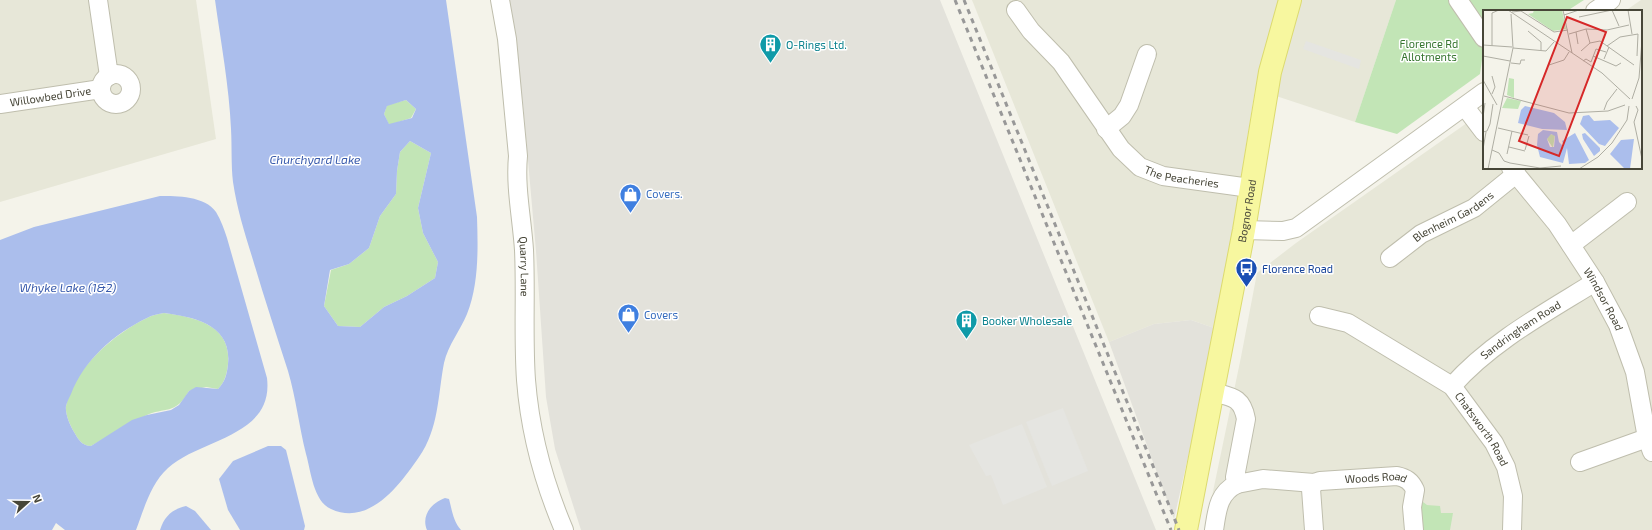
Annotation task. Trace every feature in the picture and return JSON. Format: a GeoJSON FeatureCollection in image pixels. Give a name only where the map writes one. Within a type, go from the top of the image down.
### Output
{"type":"FeatureCollection","features":[{"type":"Feature","properties":{"kind":"main road","name":"Bognor Road"},"geometry":{"type":"LineString","coordinates":[[1187,523],[1244,230],[1270,72],[1290,0]]}},
{"type":"Feature","properties":{"kind":"street","name":"Willowbed Drive"},"geometry":{"type":"LineString","coordinates":[[0,104],[105,83],[98,0]]}},
{"type":"Feature","properties":{"kind":"street","name":"Quarry Lane"},"geometry":{"type":"LineString","coordinates":[[500,0],[507,39],[518,156],[517,170],[524,250],[526,380],[538,456],[564,530]]}},
{"type":"Feature","properties":{"kind":"street"},"geometry":{"type":"LineString","coordinates":[[1458,0],[1483,37]]}},
{"type":"Feature","properties":{"kind":"street"},"geometry":{"type":"LineString","coordinates":[[1596,10],[1610,0]]}},
{"type":"Feature","properties":{"kind":"street","name":"The Peacheries"},"geometry":{"type":"LineString","coordinates":[[1016,10],[1031,31],[1062,62],[1106,129],[1121,149],[1140,167],[1163,176],[1250,188]]}},
{"type":"Feature","properties":{"kind":"street"},"geometry":{"type":"LineString","coordinates":[[1106,129],[1122,116],[1129,105],[1147,54]]}},
{"type":"Feature","properties":{"kind":"street"},"geometry":{"type":"LineString","coordinates":[[1244,230],[1283,231],[1296,228],[1483,93]]}},
{"type":"Feature","properties":{"kind":"street"},"geometry":{"type":"LineString","coordinates":[[1465,107],[1483,131]]}},
{"type":"Feature","properties":{"kind":"street","name":"Windsor Road"},"geometry":{"type":"LineString","coordinates":[[1513,171],[1557,224],[1595,282],[1618,325],[1634,372],[1649,445]]}},
{"type":"Feature","properties":{"kind":"street","name":"Blenheim Gardens"},"geometry":{"type":"LineString","coordinates":[[1390,258],[1421,234],[1474,208],[1513,171]]}},
{"type":"Feature","properties":{"kind":"street"},"geometry":{"type":"LineString","coordinates":[[1571,245],[1627,202]]}},
{"type":"Feature","properties":{"kind":"street","name":"Sandringham Road"},"geometry":{"type":"LineString","coordinates":[[1452,386],[1468,368],[1498,344],[1595,282]]}},
{"type":"Feature","properties":{"kind":"street","name":"Chatsworth Road"},"geometry":{"type":"LineString","coordinates":[[1319,316],[1348,323],[1452,386],[1494,443],[1506,467],[1513,496],[1512,530]]}},
{"type":"Feature","properties":{"kind":"street"},"geometry":{"type":"LineString","coordinates":[[1213,392],[1233,397],[1239,401],[1245,412],[1246,419],[1235,477],[1237,484]]}},
{"type":"Feature","properties":{"kind":"street"},"geometry":{"type":"LineString","coordinates":[[1580,462],[1649,445]]}},
{"type":"Feature","properties":{"kind":"street","name":"Woods Road"},"geometry":{"type":"LineString","coordinates":[[1314,483],[1320,480],[1397,476],[1404,477],[1409,480],[1415,490],[1412,507],[1414,530]]}},
{"type":"Feature","properties":{"kind":"street"},"geometry":{"type":"LineString","coordinates":[[1214,530],[1220,500],[1226,491],[1237,484],[1263,479],[1284,479],[1314,483],[1311,489],[1314,530]]}},
{"type":"Feature","properties":{"kind":"shaded area"},"geometry":{"type":"Polygon","coordinates":[[[0,0],[196,0],[216,139],[0,202],[0,0]]]}},
{"type":"Feature","properties":{"kind":"shaded area"},"geometry":{"type":"Polygon","coordinates":[[[508,0],[940,0],[1156,530],[581,530],[555,449],[546,397],[536,251],[523,104],[508,0]]]}},
{"type":"Feature","properties":{"kind":"shaded area"},"geometry":{"type":"Polygon","coordinates":[[[972,0],[1396,0],[1355,122],[1255,89],[1217,329],[1191,320],[1154,324],[1109,342],[972,0]]]}},
{"type":"Feature","properties":{"kind":"shaded area"},"geometry":{"type":"Polygon","coordinates":[[[1641,0],[1652,0],[1652,530],[1205,530],[1257,273],[1296,243],[1483,112],[1483,169],[1642,169],[1642,10],[1626,10],[1641,0]]]}},
{"type":"Feature","properties":{"kind":"shaded area"},"geometry":{"type":"Polygon","coordinates":[[[1306,41],[1361,60],[1359,69],[1303,49],[1306,41]]]}},
{"type":"Feature","properties":{"kind":"shaded area"},"geometry":{"type":"Polygon","coordinates":[[[1191,320],[1217,329],[1174,519],[1109,342],[1154,324],[1191,320]]]}},
{"type":"Feature","properties":{"kind":"shaded area"},"geometry":{"type":"Polygon","coordinates":[[[1063,408],[1088,471],[1052,486],[1026,422],[1063,408]]]}},
{"type":"Feature","properties":{"kind":"shaded area"},"geometry":{"type":"Polygon","coordinates":[[[1022,424],[1047,487],[1003,505],[991,475],[986,476],[969,445],[1022,424]]]}},
{"type":"Feature","properties":{"kind":"green space","name":"Florence Rd Allotments"},"geometry":{"type":"Polygon","coordinates":[[[1396,0],[1453,0],[1483,44],[1480,74],[1397,134],[1355,122],[1396,0]]]}},
{"type":"Feature","properties":{"kind":"green space"},"geometry":{"type":"Polygon","coordinates":[[[1466,0],[1584,0],[1569,10],[1483,10],[1483,25],[1466,0]]]}},
{"type":"Feature","properties":{"kind":"green space"},"geometry":{"type":"Polygon","coordinates":[[[406,100],[416,109],[411,118],[389,125],[384,114],[387,105],[406,100]]]}},
{"type":"Feature","properties":{"kind":"green space"},"geometry":{"type":"Polygon","coordinates":[[[410,141],[431,153],[418,208],[423,233],[438,262],[435,278],[407,296],[384,307],[360,327],[338,326],[324,306],[331,270],[349,264],[369,248],[380,216],[396,194],[400,152],[410,141]]]}},
{"type":"Feature","properties":{"kind":"green space"},"geometry":{"type":"Polygon","coordinates":[[[164,313],[188,317],[209,325],[218,332],[224,340],[228,351],[228,367],[222,383],[218,389],[206,387],[189,391],[184,399],[174,407],[145,416],[91,446],[81,442],[71,426],[66,409],[70,392],[77,379],[97,354],[122,333],[149,317],[164,313]]]}},
{"type":"Feature","properties":{"kind":"green space"},"geometry":{"type":"Polygon","coordinates":[[[1419,499],[1427,505],[1440,506],[1441,513],[1453,513],[1450,530],[1418,530],[1419,499]]]}},
{"type":"Feature","properties":{"kind":"water","name":"Churchyard Lake"},"geometry":{"type":"Polygon","coordinates":[[[215,0],[446,0],[477,217],[477,266],[474,291],[467,314],[446,356],[437,411],[426,446],[394,490],[383,500],[359,512],[345,513],[331,509],[325,505],[316,493],[291,381],[247,241],[237,202],[232,176],[231,129],[228,97],[215,0]],[[406,100],[387,106],[384,114],[389,124],[412,118],[416,109],[406,100]],[[410,141],[400,152],[396,194],[380,216],[369,248],[349,264],[330,270],[324,306],[338,326],[360,327],[384,307],[407,296],[435,278],[438,262],[423,233],[418,208],[431,153],[410,141]]]}},
{"type":"Feature","properties":{"kind":"water","name":"Whyke Lake (1&2)"},"geometry":{"type":"Polygon","coordinates":[[[160,196],[174,196],[198,200],[211,207],[218,215],[226,235],[267,378],[266,398],[259,413],[247,424],[232,434],[182,458],[162,474],[145,505],[136,530],[65,530],[56,523],[52,530],[0,530],[0,240],[34,227],[160,196]],[[164,313],[149,317],[135,324],[112,340],[92,359],[77,382],[66,406],[67,416],[71,426],[81,442],[91,446],[132,420],[171,410],[179,405],[189,391],[196,387],[218,389],[222,384],[228,364],[228,351],[224,340],[218,332],[209,325],[188,317],[164,313]]]}},
{"type":"Feature","properties":{"kind":"water"},"geometry":{"type":"Polygon","coordinates":[[[268,446],[281,446],[286,450],[305,526],[304,530],[240,530],[228,510],[219,479],[233,461],[268,446]]]}},
{"type":"Feature","properties":{"kind":"water"},"geometry":{"type":"Polygon","coordinates":[[[445,498],[449,499],[454,519],[461,530],[427,530],[425,520],[428,511],[435,503],[445,498]]]}},
{"type":"Feature","properties":{"kind":"water"},"geometry":{"type":"Polygon","coordinates":[[[186,506],[195,511],[211,530],[160,530],[169,514],[181,507],[186,506]]]}},
{"type":"Feature","properties":{"kind":"railway"},"geometry":{"type":"LineString","coordinates":[[955,0],[1171,530]]}},
{"type":"Feature","properties":{"kind":"railway"},"geometry":{"type":"LineString","coordinates":[[964,0],[1179,530]]}},
{"type":"Feature","properties":{"kind":"place","name":"O-Rings Ltd."},"geometry":{"type":"Point","coordinates":[771,64]}},
{"type":"Feature","properties":{"kind":"place","name":"Covers."},"geometry":{"type":"Point","coordinates":[631,214]}},
{"type":"Feature","properties":{"kind":"place","name":"Florence Road"},"geometry":{"type":"Point","coordinates":[1246,288]}},
{"type":"Feature","properties":{"kind":"place","name":"Covers"},"geometry":{"type":"Point","coordinates":[628,334]}},
{"type":"Feature","properties":{"kind":"place","name":"Booker Wholesale"},"geometry":{"type":"Point","coordinates":[967,340]}}]}
